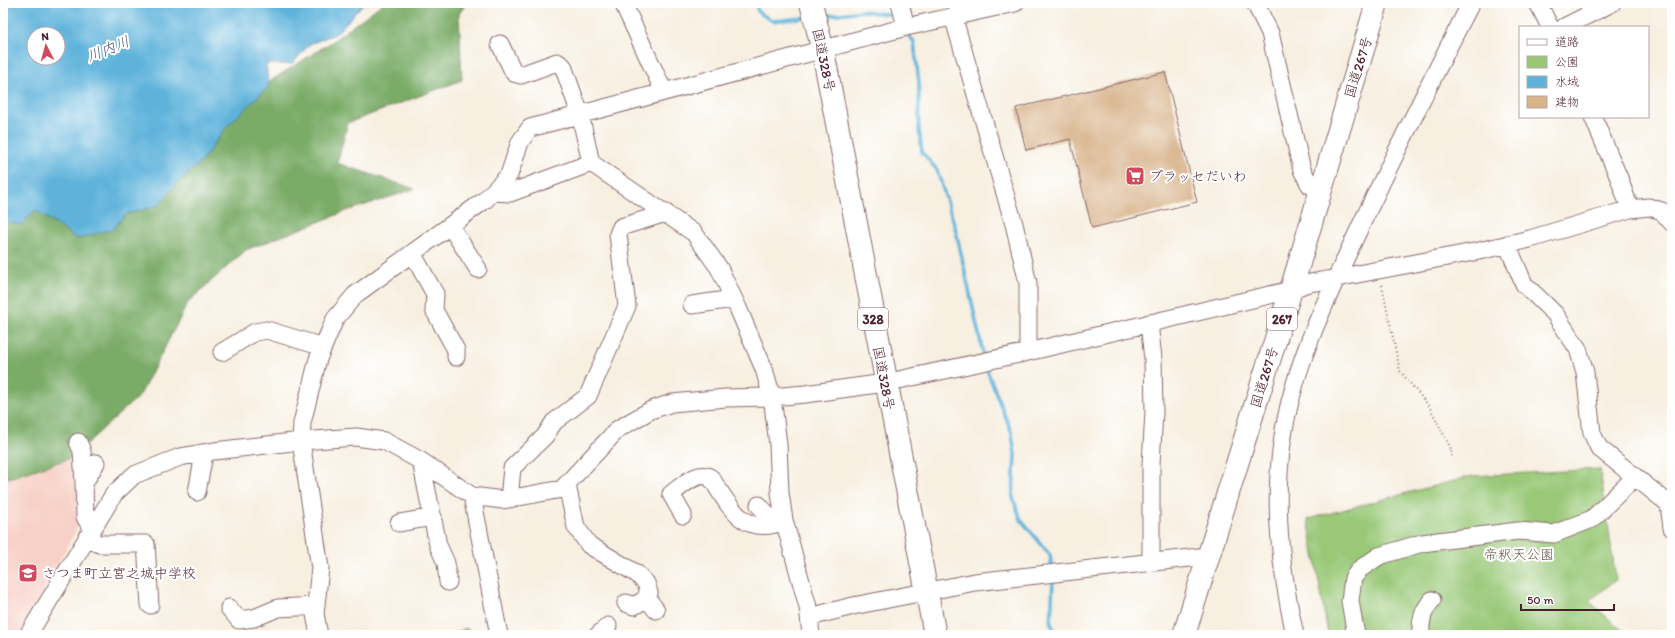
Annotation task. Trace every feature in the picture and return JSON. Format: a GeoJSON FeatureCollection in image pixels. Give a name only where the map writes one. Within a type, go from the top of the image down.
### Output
{"type":"FeatureCollection","features":[{"type":"Feature","properties":{"kind":"highway","name":"国道328号"},"geometry":{"type":"LineString","coordinates":[[811,3],[823,51],[885,383],[935,635]]}},
{"type":"Feature","properties":{"kind":"highway","name":"国道267号"},"geometry":{"type":"LineString","coordinates":[[1184,635],[1291,290],[1377,3]]}},
{"type":"Feature","properties":{"kind":"street"},"geometry":{"type":"LineString","coordinates":[[623,3],[664,92]]}},
{"type":"Feature","properties":{"kind":"street"},"geometry":{"type":"LineString","coordinates":[[900,3],[906,27]]}},
{"type":"Feature","properties":{"kind":"street"},"geometry":{"type":"LineString","coordinates":[[318,635],[315,614],[320,568],[301,441],[302,423],[323,347],[335,319],[355,295],[485,200],[493,192],[509,175],[520,142],[530,128],[823,51],[906,27],[1015,3]]}},
{"type":"Feature","properties":{"kind":"street"},"geometry":{"type":"LineString","coordinates":[[1255,3],[1270,34],[1302,170],[1310,185],[1320,191]]}},
{"type":"Feature","properties":{"kind":"street"},"geometry":{"type":"LineString","coordinates":[[1295,635],[1288,601],[1279,538],[1278,506],[1282,442],[1294,388],[1304,355],[1336,277],[1421,99],[1471,3]]}},
{"type":"Feature","properties":{"kind":"street"},"geometry":{"type":"LineString","coordinates":[[1538,3],[1550,26]]}},
{"type":"Feature","properties":{"kind":"street"},"geometry":{"type":"LineString","coordinates":[[1566,26],[1612,3]]}},
{"type":"Feature","properties":{"kind":"street"},"geometry":{"type":"LineString","coordinates":[[953,16],[1014,224],[1028,283],[1028,352]]}},
{"type":"Feature","properties":{"kind":"street"},"geometry":{"type":"LineString","coordinates":[[500,44],[514,73],[521,75],[557,62],[563,66],[580,114],[591,164],[694,233],[718,268],[758,354],[772,397],[778,444],[780,522],[810,617],[811,635]]}},
{"type":"Feature","properties":{"kind":"street"},"geometry":{"type":"LineString","coordinates":[[1593,118],[1619,178],[1630,209]]}},
{"type":"Feature","properties":{"kind":"street"},"geometry":{"type":"LineString","coordinates":[[493,192],[510,193],[591,164]]}},
{"type":"Feature","properties":{"kind":"street"},"geometry":{"type":"LineString","coordinates":[[28,635],[114,494],[134,475],[180,457],[301,441],[356,437],[384,440],[421,461],[472,496],[503,500],[562,489],[618,429],[651,410],[672,403],[726,398],[772,397],[885,383],[1028,352],[1291,290],[1304,284],[1507,244],[1630,209],[1649,207],[1662,211],[1672,223]]}},
{"type":"Feature","properties":{"kind":"street"},"geometry":{"type":"LineString","coordinates":[[509,499],[512,468],[545,436],[554,422],[588,396],[627,306],[618,234],[621,227],[666,213]]}},
{"type":"Feature","properties":{"kind":"street"},"geometry":{"type":"LineString","coordinates":[[450,226],[478,269]]}},
{"type":"Feature","properties":{"kind":"street"},"geometry":{"type":"LineString","coordinates":[[1507,244],[1524,284],[1555,314],[1578,349],[1585,372],[1592,433],[1599,448],[1669,504],[1672,528]]}},
{"type":"Feature","properties":{"kind":"street"},"geometry":{"type":"LineString","coordinates":[[412,253],[435,294],[434,310],[456,350],[456,357]]}},
{"type":"Feature","properties":{"kind":"street"},"geometry":{"type":"LineString","coordinates":[[692,305],[733,298]]}},
{"type":"Feature","properties":{"kind":"street"},"geometry":{"type":"LineString","coordinates":[[1149,323],[1153,359],[1154,412],[1151,464],[1150,562]]}},
{"type":"Feature","properties":{"kind":"street"},"geometry":{"type":"LineString","coordinates":[[222,352],[255,332],[267,330],[323,347]]}},
{"type":"Feature","properties":{"kind":"street"},"geometry":{"type":"LineString","coordinates":[[78,442],[82,451],[85,517],[89,533],[100,544],[146,544],[150,605]]}},
{"type":"Feature","properties":{"kind":"street"},"geometry":{"type":"LineString","coordinates":[[196,492],[203,460],[202,453]]}},
{"type":"Feature","properties":{"kind":"street"},"geometry":{"type":"LineString","coordinates":[[421,461],[438,545],[446,563],[448,582]]}},
{"type":"Feature","properties":{"kind":"street"},"geometry":{"type":"LineString","coordinates":[[84,483],[96,463]]}},
{"type":"Feature","properties":{"kind":"street"},"geometry":{"type":"LineString","coordinates":[[683,515],[668,490],[698,475],[706,475],[711,478],[742,520],[753,525],[765,526],[780,522]]}},
{"type":"Feature","properties":{"kind":"street"},"geometry":{"type":"LineString","coordinates":[[1358,635],[1355,630],[1350,601],[1353,578],[1360,569],[1380,556],[1422,542],[1518,531],[1554,534],[1592,518],[1635,477]]}},
{"type":"Feature","properties":{"kind":"street"},"geometry":{"type":"LineString","coordinates":[[566,485],[576,527],[589,545],[637,574],[646,583],[649,593],[646,597],[634,606],[626,603]]}},
{"type":"Feature","properties":{"kind":"street"},"geometry":{"type":"LineString","coordinates":[[472,496],[499,635]]}},
{"type":"Feature","properties":{"kind":"street"},"geometry":{"type":"LineString","coordinates":[[759,506],[780,522]]}},
{"type":"Feature","properties":{"kind":"street"},"geometry":{"type":"LineString","coordinates":[[399,523],[432,517]]}},
{"type":"Feature","properties":{"kind":"street"},"geometry":{"type":"LineString","coordinates":[[810,617],[926,591],[975,582],[1208,556]]}},
{"type":"Feature","properties":{"kind":"street"},"geometry":{"type":"LineString","coordinates":[[646,597],[656,610]]}},
{"type":"Feature","properties":{"kind":"street"},"geometry":{"type":"LineString","coordinates":[[1421,635],[1420,625],[1424,610],[1432,600]]}},
{"type":"Feature","properties":{"kind":"street"},"geometry":{"type":"LineString","coordinates":[[229,608],[239,620],[254,618],[278,608],[316,606]]}},
{"type":"Feature","properties":{"kind":"path"},"geometry":{"type":"LineString","coordinates":[[1379,270],[1400,371],[1429,406],[1450,450],[1452,459]]}},
{"type":"Feature","properties":{"kind":"shaded area","name":"さつま町立宮之城中学校"},"geometry":{"type":"Polygon","coordinates":[[[71,458],[86,511],[20,635],[3,635],[3,476],[9,478],[71,458]]]}},
{"type":"Feature","properties":{"kind":"green space"},"geometry":{"type":"Polygon","coordinates":[[[383,3],[468,3],[459,13],[462,80],[348,123],[337,163],[415,189],[347,211],[246,250],[189,301],[140,395],[71,458],[9,478],[3,476],[3,202],[186,134],[330,43],[383,3]]]}},
{"type":"Feature","properties":{"kind":"green space","name":"帝釈天公園"},"geometry":{"type":"Polygon","coordinates":[[[1600,469],[1616,580],[1589,601],[1627,635],[1328,635],[1308,519],[1472,476],[1600,469]]]}},
{"type":"Feature","properties":{"kind":"green space"},"geometry":{"type":"Polygon","coordinates":[[[466,628],[474,635],[451,635],[466,628]]]}},
{"type":"Feature","properties":{"kind":"water","name":"川内川"},"geometry":{"type":"Polygon","coordinates":[[[375,3],[363,4],[337,33],[310,44],[292,64],[266,64],[269,86],[228,125],[202,161],[178,182],[158,206],[126,214],[113,229],[77,239],[35,210],[21,225],[3,221],[3,4],[375,3]]]}},
{"type":"Feature","properties":{"kind":"building","name":"プラッセだいわ"},"geometry":{"type":"Polygon","coordinates":[[[1165,72],[1197,202],[1092,228],[1070,139],[1026,150],[1016,108],[1165,72]]]}},
{"type":"Feature","properties":{"kind":"waterway"},"geometry":{"type":"LineString","coordinates":[[755,3],[758,12],[773,21],[808,17]]}},
{"type":"Feature","properties":{"kind":"waterway"},"geometry":{"type":"LineString","coordinates":[[822,16],[863,11],[895,15],[897,18]]}},
{"type":"Feature","properties":{"kind":"waterway"},"geometry":{"type":"LineString","coordinates":[[907,32],[914,42],[919,83],[919,130],[922,152],[937,170],[955,227],[984,357]]}},
{"type":"Feature","properties":{"kind":"waterway"},"geometry":{"type":"LineString","coordinates":[[985,365],[1012,434],[1015,454],[1013,498],[1021,520],[1050,555],[1052,569]]}},
{"type":"Feature","properties":{"kind":"waterway"},"geometry":{"type":"LineString","coordinates":[[1053,578],[1051,624],[1057,635]]}},
{"type":"Feature","properties":{"kind":"place","name":"プラッセだいわ"},"geometry":{"type":"Point","coordinates":[1135,176]}},
{"type":"Feature","properties":{"kind":"place","name":"さつま町立宮之城中学校"},"geometry":{"type":"Point","coordinates":[28,573]}}]}
